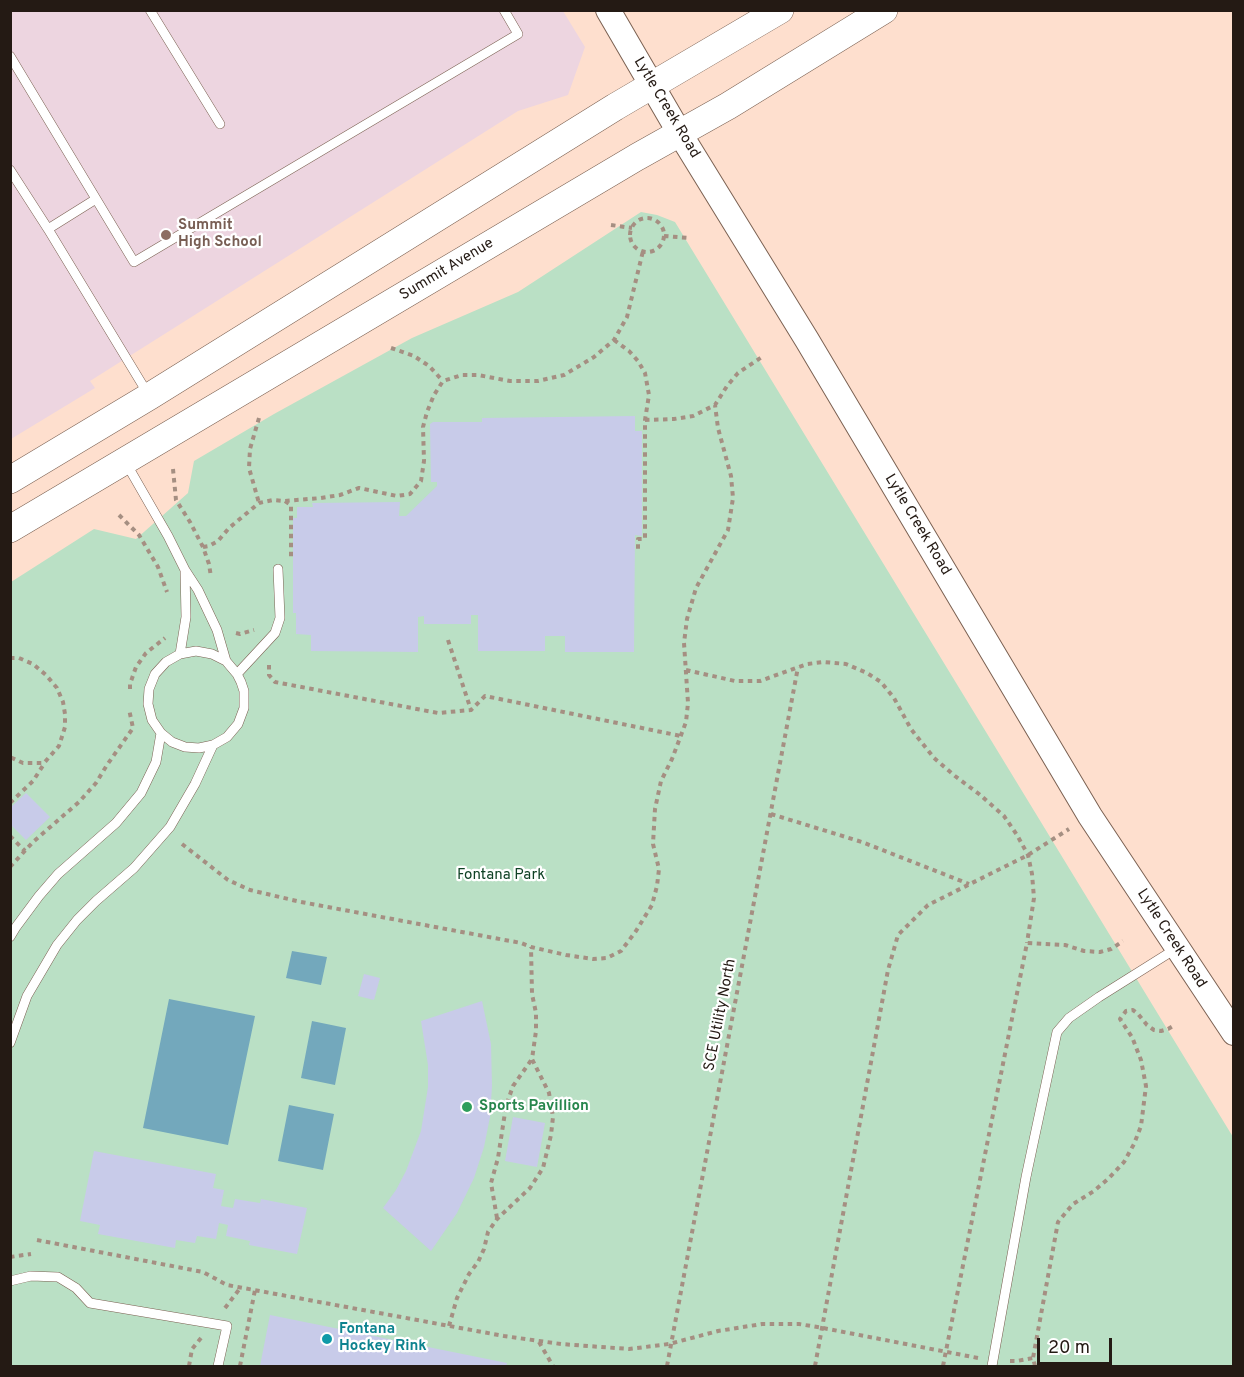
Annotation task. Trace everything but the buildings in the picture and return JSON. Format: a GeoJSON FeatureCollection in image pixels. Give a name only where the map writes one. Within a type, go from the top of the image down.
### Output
{"type":"FeatureCollection","features":[{"type":"Feature","properties":{"kind":"main road"},"geometry":{"type":"LineString","coordinates":[[10,480],[150,396],[604,113],[780,10]]}},
{"type":"Feature","properties":{"kind":"main road","name":"Summit Avenue"},"geometry":{"type":"LineString","coordinates":[[10,530],[732,103],[884,10]]}},
{"type":"Feature","properties":{"kind":"street","name":"Lytle Creek Road"},"geometry":{"type":"LineString","coordinates":[[608,10],[1090,816],[1233,1034]]}},
{"type":"Feature","properties":{"kind":"lane"},"geometry":{"type":"LineString","coordinates":[[150,10],[220,124]]}},
{"type":"Feature","properties":{"kind":"lane"},"geometry":{"type":"LineString","coordinates":[[10,56],[134,262],[518,34],[504,10]]}},
{"type":"Feature","properties":{"kind":"lane"},"geometry":{"type":"LineString","coordinates":[[10,170],[150,396]]}},
{"type":"Feature","properties":{"kind":"lane"},"geometry":{"type":"LineString","coordinates":[[48,229],[96,199]]}},
{"type":"Feature","properties":{"kind":"lane"},"geometry":{"type":"LineString","coordinates":[[125,461],[198,590],[217,630],[226,662]]}},
{"type":"Feature","properties":{"kind":"lane"},"geometry":{"type":"LineString","coordinates":[[237,674],[275,633],[280,618],[278,569]]}},
{"type":"Feature","properties":{"kind":"lane"},"geometry":{"type":"LineString","coordinates":[[180,654],[186,617],[185,570]]}},
{"type":"Feature","properties":{"kind":"lane"},"geometry":{"type":"LineString","coordinates":[[196,651],[212,654],[226,662],[237,674],[244,691],[244,708],[238,724],[227,736],[213,745],[199,748],[185,747],[172,742],[161,733],[152,720],[148,705],[149,689],[155,674],[166,662],[180,654],[196,651]]}},
{"type":"Feature","properties":{"kind":"lane"},"geometry":{"type":"LineString","coordinates":[[10,937],[15,927],[58,874],[116,823],[141,793],[156,762],[161,733]]}},
{"type":"Feature","properties":{"kind":"lane"},"geometry":{"type":"LineString","coordinates":[[10,1042],[27,996],[57,945],[77,920],[134,868],[171,827],[213,745]]}},
{"type":"Feature","properties":{"kind":"lane"},"geometry":{"type":"LineString","coordinates":[[992,1363],[1026,1177],[1057,1032],[1069,1018],[1084,1007],[1177,948]]}},
{"type":"Feature","properties":{"kind":"lane"},"geometry":{"type":"LineString","coordinates":[[10,1281],[31,1276],[58,1277],[75,1288],[90,1303],[227,1326],[218,1366]]}},
{"type":"Feature","properties":{"kind":"path"},"geometry":{"type":"LineString","coordinates":[[651,218],[663,228],[662,244],[648,252],[643,251],[631,240],[632,228],[639,220],[651,218]]}},
{"type":"Feature","properties":{"kind":"path"},"geometry":{"type":"LineString","coordinates":[[611,225],[632,228]]}},
{"type":"Feature","properties":{"kind":"path"},"geometry":{"type":"LineString","coordinates":[[664,236],[689,238]]}},
{"type":"Feature","properties":{"kind":"path"},"geometry":{"type":"LineString","coordinates":[[203,547],[218,541],[229,528],[259,503],[273,500],[321,498],[340,495],[359,488],[397,496],[410,494],[421,481],[424,461],[423,427],[434,395],[443,381],[462,375],[478,375],[510,381],[538,381],[564,375],[594,357],[614,340],[627,317],[643,251]]}},
{"type":"Feature","properties":{"kind":"path"},"geometry":{"type":"LineString","coordinates":[[614,340],[638,361],[645,374],[650,394],[645,420],[645,539],[638,539],[638,553]]}},
{"type":"Feature","properties":{"kind":"path"},"geometry":{"type":"LineString","coordinates":[[391,348],[414,356],[429,366],[443,381]]}},
{"type":"Feature","properties":{"kind":"path"},"geometry":{"type":"LineString","coordinates":[[645,420],[693,416],[715,405],[738,373],[762,357]]}},
{"type":"Feature","properties":{"kind":"path"},"geometry":{"type":"LineString","coordinates":[[182,844],[228,880],[250,890],[521,943],[584,958],[607,958],[621,951],[636,932],[652,905],[657,886],[659,869],[653,844],[654,809],[661,781],[686,722],[688,704],[684,643],[687,619],[696,588],[728,530],[733,498],[731,476],[718,428],[715,405]]}},
{"type":"Feature","properties":{"kind":"path"},"geometry":{"type":"LineString","coordinates":[[259,418],[250,448],[249,468],[259,503]]}},
{"type":"Feature","properties":{"kind":"path"},"geometry":{"type":"LineString","coordinates":[[173,469],[176,500],[203,547],[213,585]]}},
{"type":"Feature","properties":{"kind":"path"},"geometry":{"type":"LineString","coordinates":[[119,515],[139,535],[158,567],[169,599]]}},
{"type":"Feature","properties":{"kind":"path"},"geometry":{"type":"LineString","coordinates":[[231,632],[240,634],[254,630],[262,624]]}},
{"type":"Feature","properties":{"kind":"path"},"geometry":{"type":"LineString","coordinates":[[129,693],[136,667],[146,653],[169,632]]}},
{"type":"Feature","properties":{"kind":"path"},"geometry":{"type":"LineString","coordinates":[[448,640],[471,710]]}},
{"type":"Feature","properties":{"kind":"path"},"geometry":{"type":"LineString","coordinates":[[273,655],[268,665],[269,675],[275,682],[438,712],[471,710],[486,696],[681,736]]}},
{"type":"Feature","properties":{"kind":"path"},"geometry":{"type":"LineString","coordinates":[[10,658],[19,658],[33,664],[46,675],[57,687],[65,714],[65,728],[58,746],[33,781],[10,803]]}},
{"type":"Feature","properties":{"kind":"path"},"geometry":{"type":"LineString","coordinates":[[686,670],[735,681],[760,681],[798,667],[824,662],[846,664],[867,673],[881,682],[894,698],[911,729],[934,758],[1004,816],[1028,855],[1034,898],[1027,943],[943,1366]]}},
{"type":"Feature","properties":{"kind":"path","name":"SCE Utility North"},"geometry":{"type":"LineString","coordinates":[[667,1366],[798,667]]}},
{"type":"Feature","properties":{"kind":"path"},"geometry":{"type":"LineString","coordinates":[[10,867],[96,783],[133,728],[129,701]]}},
{"type":"Feature","properties":{"kind":"path"},"geometry":{"type":"LineString","coordinates":[[10,757],[23,763],[44,763]]}},
{"type":"Feature","properties":{"kind":"path"},"geometry":{"type":"LineString","coordinates":[[771,814],[862,842],[969,884]]}},
{"type":"Feature","properties":{"kind":"path"},"geometry":{"type":"LineString","coordinates":[[815,1366],[888,970],[898,935],[928,905],[1028,855],[1090,816]]}},
{"type":"Feature","properties":{"kind":"path"},"geometry":{"type":"LineString","coordinates":[[10,836],[25,851]]}},
{"type":"Feature","properties":{"kind":"path"},"geometry":{"type":"LineString","coordinates":[[1027,943],[1065,945],[1084,951],[1100,952],[1111,949],[1122,941]]}},
{"type":"Feature","properties":{"kind":"path"},"geometry":{"type":"LineString","coordinates":[[497,1219],[491,1182],[498,1158],[506,1106],[513,1086],[531,1059],[536,1031],[531,947]]}},
{"type":"Feature","properties":{"kind":"path"},"geometry":{"type":"LineString","coordinates":[[1035,1366],[1033,1358],[1058,1222],[1073,1204],[1110,1178],[1124,1162],[1141,1126],[1146,1086],[1142,1060],[1132,1037],[1120,1019],[1126,1011],[1133,1010],[1154,1030],[1161,1031],[1175,1025]]}},
{"type":"Feature","properties":{"kind":"path"},"geometry":{"type":"LineString","coordinates":[[449,1326],[457,1298],[478,1262],[488,1232],[497,1219],[530,1188],[543,1168],[553,1117],[549,1093],[531,1059]]}},
{"type":"Feature","properties":{"kind":"path"},"geometry":{"type":"LineString","coordinates":[[37,1240],[203,1272],[226,1285],[538,1341],[629,1348],[672,1343],[718,1330],[762,1324],[799,1324],[992,1363],[1033,1358]]}},
{"type":"Feature","properties":{"kind":"path"},"geometry":{"type":"LineString","coordinates":[[10,1257],[31,1254]]}},
{"type":"Feature","properties":{"kind":"path"},"geometry":{"type":"LineString","coordinates":[[240,1366],[255,1290]]}},
{"type":"Feature","properties":{"kind":"path"},"geometry":{"type":"LineString","coordinates":[[538,1341],[553,1366]]}},
{"type":"Feature","properties":{"kind":"shaded area","name":"Summit High School"},"geometry":{"type":"Polygon","coordinates":[[[10,11],[563,11],[585,47],[568,95],[518,111],[90,381],[95,388],[11,439],[10,11]]]}},
{"type":"Feature","properties":{"kind":"green space","name":"Fontana Park"},"geometry":{"type":"Polygon","coordinates":[[[641,212],[675,222],[1233,1137],[1233,1366],[11,1366],[11,582],[94,529],[136,539],[188,493],[194,461],[412,338],[518,292],[641,212]]]}},
{"type":"Feature","properties":{"kind":"water"},"geometry":{"type":"Polygon","coordinates":[[[292,951],[327,957],[321,985],[286,978],[292,951]]]}},
{"type":"Feature","properties":{"kind":"water"},"geometry":{"type":"Polygon","coordinates":[[[169,999],[255,1016],[228,1145],[143,1128],[169,999]]]}},
{"type":"Feature","properties":{"kind":"water"},"geometry":{"type":"Polygon","coordinates":[[[312,1021],[346,1028],[335,1085],[301,1078],[312,1021]]]}},
{"type":"Feature","properties":{"kind":"water"},"geometry":{"type":"Polygon","coordinates":[[[289,1105],[334,1114],[323,1170],[278,1161],[289,1105]]]}},
{"type":"Feature","properties":{"kind":"place","name":"Summit High School"},"geometry":{"type":"Point","coordinates":[166,235]}},
{"type":"Feature","properties":{"kind":"place","name":"Sports Pavillion"},"geometry":{"type":"Point","coordinates":[467,1107]}},
{"type":"Feature","properties":{"kind":"place","name":"Fontana Hockey Rink"},"geometry":{"type":"Point","coordinates":[327,1339]}}]}
